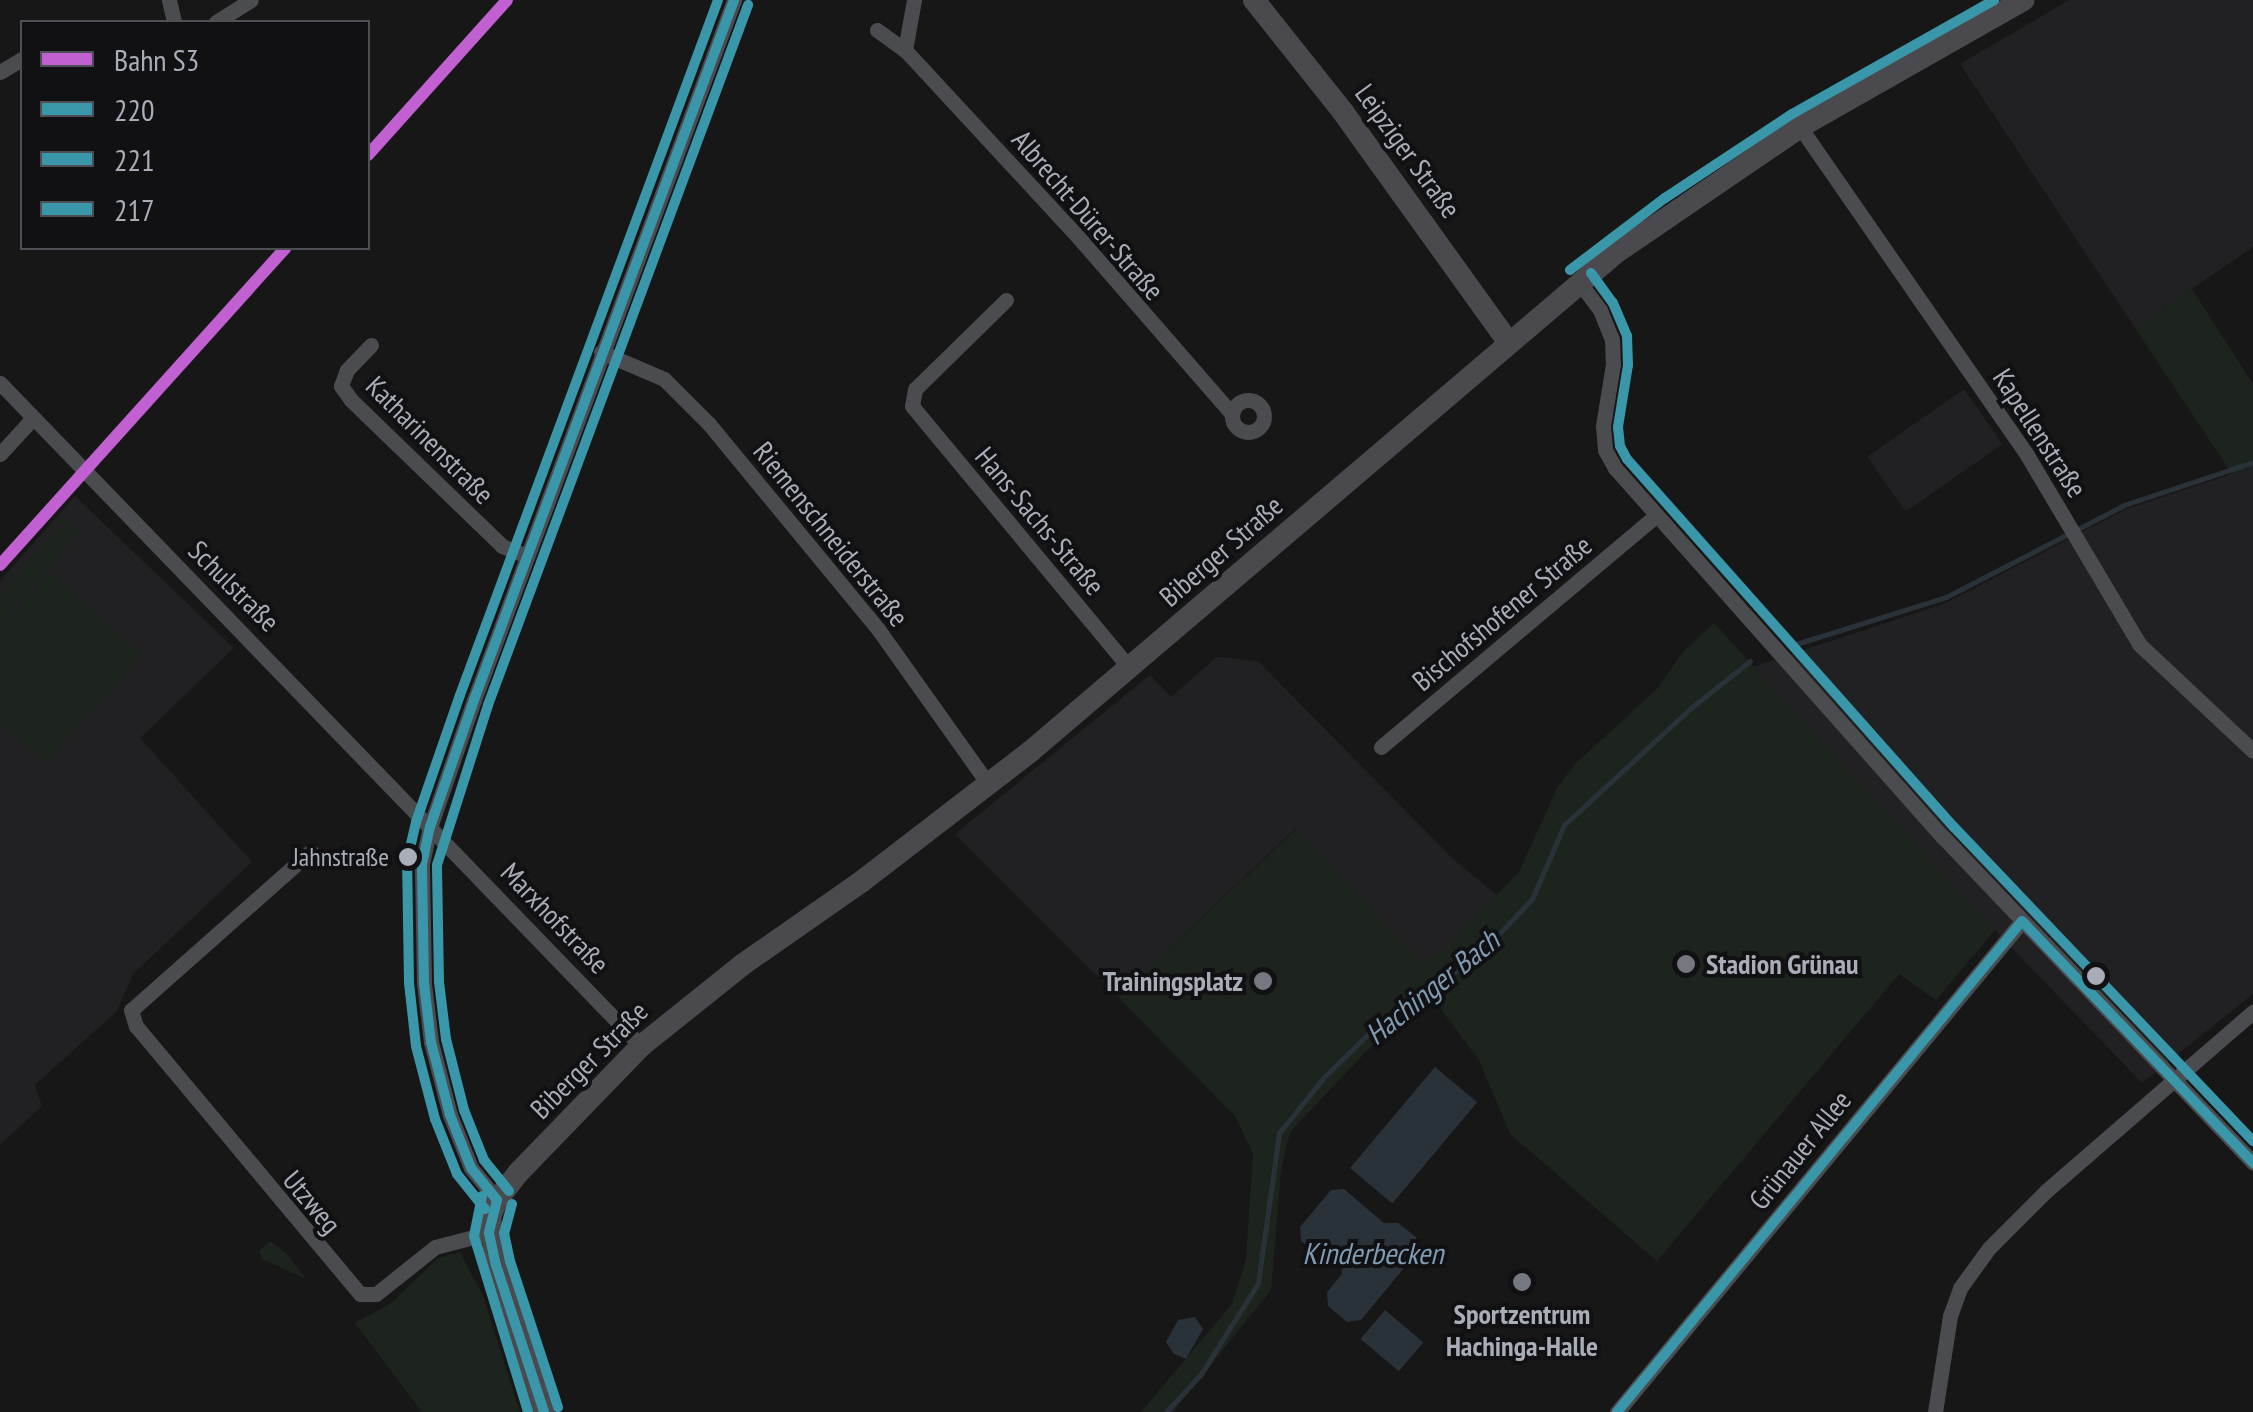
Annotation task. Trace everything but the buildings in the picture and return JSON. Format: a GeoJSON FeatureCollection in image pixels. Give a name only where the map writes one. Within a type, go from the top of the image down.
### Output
{"type":"FeatureCollection","features":[{"type":"Feature","properties":{"kind":"main road","name":"Leipziger Straße"},"geometry":{"type":"LineString","coordinates":[[1254,0],[1353,126],[1509,343]]}},
{"type":"Feature","properties":{"kind":"main road","name":"Biberger Straße"},"geometry":{"type":"LineString","coordinates":[[496,1200],[641,1046],[742,965],[989,785],[1130,669],[1579,282],[1673,211],[1800,127],[2024,0]]}},
{"type":"Feature","properties":{"kind":"main road"},"geometry":{"type":"LineString","coordinates":[[496,1200],[488,1233],[518,1342],[544,1412]]}},
{"type":"Feature","properties":{"kind":"street"},"geometry":{"type":"LineString","coordinates":[[219,20],[251,0]]}},
{"type":"Feature","properties":{"kind":"street"},"geometry":{"type":"LineString","coordinates":[[496,1200],[472,1168],[450,1114],[431,1042],[422,864],[430,827],[527,556],[734,0]]}},
{"type":"Feature","properties":{"kind":"street","name":"Albrecht-Dürer-Straße"},"geometry":{"type":"LineString","coordinates":[[905,50],[906,26],[914,0]]}},
{"type":"Feature","properties":{"kind":"street","name":"Albrecht-Dürer-Straße"},"geometry":{"type":"LineString","coordinates":[[906,26],[876,30],[905,50],[1079,238],[1232,414]]}},
{"type":"Feature","properties":{"kind":"street","name":"Kapellenstraße"},"geometry":{"type":"LineString","coordinates":[[1800,127],[2013,434],[2139,644],[2253,751]]}},
{"type":"Feature","properties":{"kind":"street"},"geometry":{"type":"LineString","coordinates":[[1579,282],[1600,310],[1612,338],[1613,364],[1603,409],[1605,450],[1654,516],[2022,921],[2253,1163]]}},
{"type":"Feature","properties":{"kind":"street","name":"Hans-Sachs-Straße"},"geometry":{"type":"LineString","coordinates":[[1006,300],[915,390],[912,406],[1130,669]]}},
{"type":"Feature","properties":{"kind":"street","name":"Katharinenstraße"},"geometry":{"type":"LineString","coordinates":[[371,344],[347,370],[341,386],[350,400],[502,546],[527,556]]}},
{"type":"Feature","properties":{"kind":"street","name":"Riemenschneiderstraße"},"geometry":{"type":"LineString","coordinates":[[601,352],[664,379],[689,403],[814,546],[989,785]]}},
{"type":"Feature","properties":{"kind":"street","name":"Schulstraße"},"geometry":{"type":"LineString","coordinates":[[0,383],[430,827]]}},
{"type":"Feature","properties":{"kind":"street"},"geometry":{"type":"LineString","coordinates":[[0,454],[33,418]]}},
{"type":"Feature","properties":{"kind":"street","name":"Bischofshofener Straße"},"geometry":{"type":"LineString","coordinates":[[1381,748],[1654,516]]}},
{"type":"Feature","properties":{"kind":"street","name":"Marxhofstraße"},"geometry":{"type":"LineString","coordinates":[[430,827],[641,1046]]}},
{"type":"Feature","properties":{"kind":"street","name":"Utzweg"},"geometry":{"type":"LineString","coordinates":[[311,851],[132,1010],[136,1026],[360,1294],[376,1294],[435,1247],[488,1233]]}},
{"type":"Feature","properties":{"kind":"street","name":"Grünauer Allee"},"geometry":{"type":"LineString","coordinates":[[1617,1412],[2022,921]]}},
{"type":"Feature","properties":{"kind":"street"},"geometry":{"type":"LineString","coordinates":[[1936,1412],[1950,1316],[1973,1269],[2046,1192],[2253,1012]]}},
{"type":"Feature","properties":{"kind":"shaded area"},"geometry":{"type":"Polygon","coordinates":[[[2069,0],[2253,0],[2253,247],[2135,328],[1960,64],[2069,0]]]}},
{"type":"Feature","properties":{"kind":"shaded area"},"geometry":{"type":"Polygon","coordinates":[[[2192,289],[2253,384],[2253,467],[2232,474],[2135,328],[2192,289]]]}},
{"type":"Feature","properties":{"kind":"shaded area"},"geometry":{"type":"Polygon","coordinates":[[[1964,389],[2002,444],[1906,512],[1867,457],[1964,389]]]}},
{"type":"Feature","properties":{"kind":"shaded area"},"geometry":{"type":"Polygon","coordinates":[[[2253,467],[2253,994],[2142,1083],[1927,860],[1752,667],[1946,603],[2126,509],[2253,467]]]}},
{"type":"Feature","properties":{"kind":"shaded area"},"geometry":{"type":"Polygon","coordinates":[[[75,496],[234,648],[140,738],[252,862],[133,974],[116,1012],[35,1085],[42,1106],[0,1145],[0,581],[75,496]]]}},
{"type":"Feature","properties":{"kind":"shaded area"},"geometry":{"type":"Polygon","coordinates":[[[66,519],[80,532],[0,623],[0,594],[66,519]]]}},
{"type":"Feature","properties":{"kind":"shaded area"},"geometry":{"type":"Polygon","coordinates":[[[50,572],[143,655],[46,763],[0,723],[0,628],[50,572]]]}},
{"type":"Feature","properties":{"kind":"shaded area"},"geometry":{"type":"Polygon","coordinates":[[[1714,623],[1995,930],[1936,1000],[1899,974],[1657,1261],[1510,1134],[1479,1060],[1431,996],[1378,1039],[1290,1132],[1281,1170],[1271,1290],[1173,1412],[1141,1412],[1232,1304],[1246,1259],[1253,1154],[1235,1116],[1118,997],[1296,829],[1421,960],[1443,950],[1519,872],[1557,788],[1575,764],[1657,689],[1683,652],[1714,623]]]}},
{"type":"Feature","properties":{"kind":"shaded area"},"geometry":{"type":"Polygon","coordinates":[[[1217,657],[1258,661],[1454,860],[1498,896],[1443,950],[1421,960],[1295,829],[1118,997],[955,834],[1150,675],[1171,697],[1217,657]]]}},
{"type":"Feature","properties":{"kind":"shaded area"},"geometry":{"type":"Polygon","coordinates":[[[270,1241],[286,1253],[306,1279],[262,1259],[259,1251],[270,1241]]]}},
{"type":"Feature","properties":{"kind":"shaded area"},"geometry":{"type":"Polygon","coordinates":[[[460,1252],[483,1296],[520,1412],[422,1412],[355,1323],[390,1304],[438,1258],[460,1252]]]}},
{"type":"Feature","properties":{"kind":"water"},"geometry":{"type":"Polygon","coordinates":[[[1435,1067],[1477,1102],[1392,1203],[1350,1168],[1435,1067]]]}},
{"type":"Feature","properties":{"kind":"water","name":"Kinderbecken"},"geometry":{"type":"Polygon","coordinates":[[[1344,1189],[1384,1223],[1398,1223],[1416,1237],[1418,1251],[1361,1320],[1347,1322],[1328,1306],[1327,1292],[1342,1274],[1341,1262],[1329,1253],[1317,1254],[1301,1241],[1300,1227],[1331,1190],[1344,1189]]]}},
{"type":"Feature","properties":{"kind":"water"},"geometry":{"type":"Polygon","coordinates":[[[1385,1310],[1423,1342],[1399,1371],[1361,1339],[1385,1310]]]}},
{"type":"Feature","properties":{"kind":"water"},"geometry":{"type":"Polygon","coordinates":[[[1195,1317],[1203,1329],[1186,1359],[1174,1354],[1166,1342],[1178,1320],[1195,1317]]]}},
{"type":"Feature","properties":{"kind":"waterway","name":"Hachinger Bach"},"geometry":{"type":"LineString","coordinates":[[1796,644],[1946,597],[2124,505],[2253,462]]}},
{"type":"Feature","properties":{"kind":"waterway","name":"Hachinger Bach"},"geometry":{"type":"LineString","coordinates":[[1166,1412],[1201,1374],[1258,1283],[1279,1133],[1325,1076],[1369,1033],[1479,955],[1532,899],[1564,825],[1692,707],[1750,661]]}},
{"type":"Feature","properties":{"kind":"rail line","name":"S3"},"geometry":{"type":"LineString","coordinates":[[370,153],[507,0]]}},
{"type":"Feature","properties":{"kind":"rail line","name":"S3"},"geometry":{"type":"LineString","coordinates":[[0,565],[283,250]]}},
{"type":"Feature","properties":{"kind":"transit line","name":"217"},"geometry":{"type":"LineString","coordinates":[[485,1209],[457,1174],[435,1119],[416,1046],[409,983],[407,861],[416,822],[460,695],[718,0]]}},
{"type":"Feature","properties":{"kind":"transit line","name":"220"},"geometry":{"type":"LineString","coordinates":[[497,1200],[471,1168],[450,1115],[431,1042],[424,983],[422,864],[430,827],[474,700],[734,0]]}},
{"type":"Feature","properties":{"kind":"transit line","name":"217"},"geometry":{"type":"LineString","coordinates":[[1570,270],[1665,198],[1792,114],[1994,0]]}},
{"type":"Feature","properties":{"kind":"transit line","name":"221"},"geometry":{"type":"LineString","coordinates":[[509,1191],[484,1160],[464,1110],[446,1039],[439,982],[437,865],[488,705],[748,5]]}},
{"type":"Feature","properties":{"kind":"transit line","name":"217"},"geometry":{"type":"LineString","coordinates":[[1591,273],[1613,303],[1627,336],[1628,365],[1618,427],[1620,446],[1627,459],[1954,827],[2253,1141]]}},
{"type":"Feature","properties":{"kind":"transit line","name":"220"},"geometry":{"type":"LineString","coordinates":[[2022,921],[2253,1163]]}},
{"type":"Feature","properties":{"kind":"transit line","name":"220"},"geometry":{"type":"LineString","coordinates":[[1617,1412],[2022,921]]}},
{"type":"Feature","properties":{"kind":"transit line","name":"221"},"geometry":{"type":"LineString","coordinates":[[482,1196],[474,1236],[528,1412]]}},
{"type":"Feature","properties":{"kind":"transit line","name":"220"},"geometry":{"type":"LineString","coordinates":[[497,1200],[489,1233],[496,1265],[544,1412]]}},
{"type":"Feature","properties":{"kind":"transit line","name":"217"},"geometry":{"type":"LineString","coordinates":[[512,1204],[504,1233],[510,1261],[558,1407]]}},
{"type":"Feature","properties":{"kind":"place","name":"Jahnstraße"},"geometry":{"type":"Point","coordinates":[408,857]}},
{"type":"Feature","properties":{"kind":"place","name":"Stadion Grünau"},"geometry":{"type":"Point","coordinates":[1686,964]}},
{"type":"Feature","properties":{"kind":"place","name":"Trainingsplatz"},"geometry":{"type":"Point","coordinates":[1263,981]}},
{"type":"Feature","properties":{"kind":"place","name":"Sportzentrum Hachinga-Halle"},"geometry":{"type":"Point","coordinates":[1522,1282]}}]}
